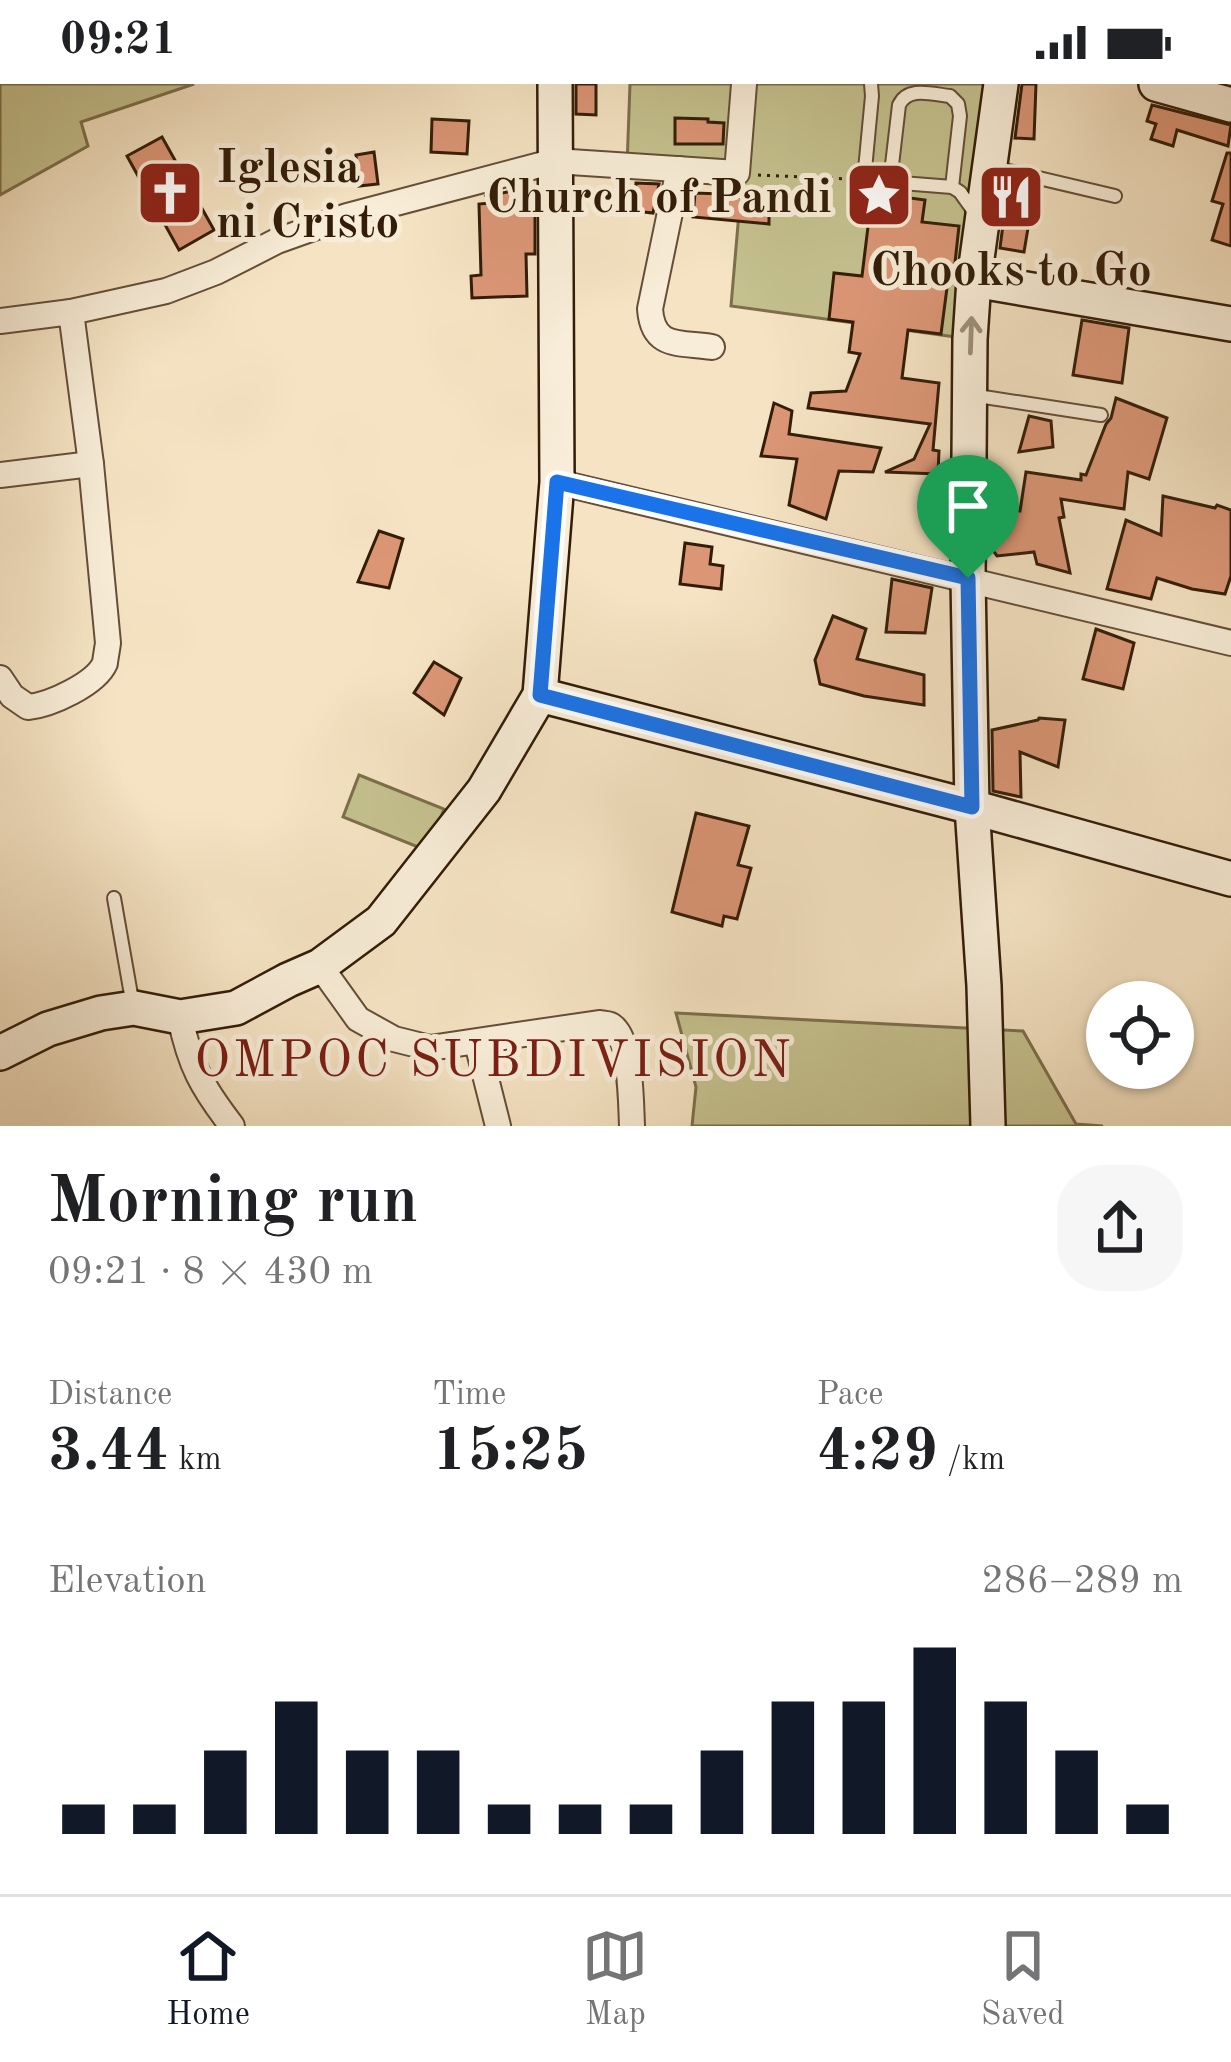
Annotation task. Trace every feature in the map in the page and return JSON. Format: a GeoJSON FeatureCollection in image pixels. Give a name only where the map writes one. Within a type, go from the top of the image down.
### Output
{"type":"FeatureCollection","features":[{"type":"Feature","properties":{"kind":"street"},"geometry":{"type":"LineString","coordinates":[[0,1053],[48,1029],[101,1012],[134,1008],[180,1017],[236,1008],[320,966],[381,921],[484,790],[540,695],[557,482],[555,84]]}},
{"type":"Feature","properties":{"kind":"street"},"geometry":{"type":"LineString","coordinates":[[0,321],[166,291],[346,216],[555,161],[737,173],[744,84]]}},
{"type":"Feature","properties":{"kind":"street"},"geometry":{"type":"LineString","coordinates":[[988,1126],[972,807],[970,339],[1001,84]]}},
{"type":"Feature","properties":{"kind":"street"},"geometry":{"type":"LineString","coordinates":[[1156,84],[1231,105]]}},
{"type":"Feature","properties":{"kind":"street"},"geometry":{"type":"LineString","coordinates":[[679,169],[650,309],[651,328],[661,338],[712,347]]}},
{"type":"Feature","properties":{"kind":"street"},"geometry":{"type":"LineString","coordinates":[[974,280],[1231,324]]}},
{"type":"Feature","properties":{"kind":"street"},"geometry":{"type":"LineString","coordinates":[[0,678],[12,696],[28,707],[55,702],[97,674],[105,662],[108,643],[91,464],[71,311]]}},
{"type":"Feature","properties":{"kind":"street"},"geometry":{"type":"LineString","coordinates":[[0,475],[91,464]]}},
{"type":"Feature","properties":{"kind":"street"},"geometry":{"type":"LineString","coordinates":[[557,482],[1231,643]]}},
{"type":"Feature","properties":{"kind":"street"},"geometry":{"type":"LineString","coordinates":[[540,695],[1231,879]]}},
{"type":"Feature","properties":{"kind":"street"},"geometry":{"type":"LineString","coordinates":[[320,966],[358,1019],[394,1039],[430,1048],[598,1023],[611,1025],[619,1032],[631,1077],[632,1126]]}},
{"type":"Feature","properties":{"kind":"street"},"geometry":{"type":"LineString","coordinates":[[180,1017],[194,1069],[232,1126]]}},
{"type":"Feature","properties":{"kind":"street"},"geometry":{"type":"LineString","coordinates":[[477,1043],[498,1126]]}},
{"type":"Feature","properties":{"kind":"lane"},"geometry":{"type":"LineString","coordinates":[[871,84],[864,180],[952,187],[983,223]]}},
{"type":"Feature","properties":{"kind":"lane"},"geometry":{"type":"LineString","coordinates":[[890,182],[898,105],[910,92],[950,96],[958,104],[952,187]]}},
{"type":"Feature","properties":{"kind":"lane"},"geometry":{"type":"LineString","coordinates":[[991,167],[1115,196]]}},
{"type":"Feature","properties":{"kind":"lane"},"geometry":{"type":"LineString","coordinates":[[971,394],[1100,415]]}},
{"type":"Feature","properties":{"kind":"lane"},"geometry":{"type":"LineString","coordinates":[[114,898],[134,1008]]}},
{"type":"Feature","properties":{"kind":"path"},"geometry":{"type":"LineString","coordinates":[[737,173],[864,180]]}},
{"type":"Feature","properties":{"kind":"shaded area"},"geometry":{"type":"Polygon","coordinates":[[[0,84],[194,84],[81,122],[88,146],[0,195],[0,84]]]}},
{"type":"Feature","properties":{"kind":"shaded area"},"geometry":{"type":"Polygon","coordinates":[[[630,84],[742,84],[737,169],[627,166],[630,84]]]}},
{"type":"Feature","properties":{"kind":"shaded area"},"geometry":{"type":"Polygon","coordinates":[[[750,84],[998,84],[970,339],[731,306],[750,84]]]}},
{"type":"Feature","properties":{"kind":"shaded area"},"geometry":{"type":"Polygon","coordinates":[[[359,775],[444,809],[428,851],[343,817],[359,775]]]}},
{"type":"Feature","properties":{"kind":"shaded area"},"geometry":{"type":"Polygon","coordinates":[[[676,1013],[1023,1031],[1076,1124],[1103,1126],[692,1126],[696,1087],[676,1013]]]}},
{"type":"Feature","properties":{"kind":"building"},"geometry":{"type":"Polygon","coordinates":[[[576,84],[596,84],[596,115],[576,114],[576,84]]]}},
{"type":"Feature","properties":{"kind":"building"},"geometry":{"type":"Polygon","coordinates":[[[1022,84],[1036,84],[1034,139],[1015,138],[1022,84]]]}},
{"type":"Feature","properties":{"kind":"building"},"geometry":{"type":"Polygon","coordinates":[[[1152,105],[1231,125],[1228,146],[1177,130],[1173,146],[1151,139],[1156,124],[1147,121],[1152,105]]]}},
{"type":"Feature","properties":{"kind":"building"},"geometry":{"type":"Polygon","coordinates":[[[675,118],[724,123],[723,144],[675,144],[675,118]]]}},
{"type":"Feature","properties":{"kind":"building"},"geometry":{"type":"Polygon","coordinates":[[[432,119],[469,121],[467,154],[431,152],[432,119]]]}},
{"type":"Feature","properties":{"kind":"building","name":"Iglesia ni Cristo"},"geometry":{"type":"Polygon","coordinates":[[[162,137],[214,230],[179,250],[127,156],[162,137]]]}},
{"type":"Feature","properties":{"kind":"building"},"geometry":{"type":"Polygon","coordinates":[[[374,152],[378,184],[359,186],[356,155],[374,152]]]}},
{"type":"Feature","properties":{"kind":"building"},"geometry":{"type":"Polygon","coordinates":[[[1227,153],[1231,153],[1231,246],[1212,240],[1223,204],[1212,201],[1227,153]]]}},
{"type":"Feature","properties":{"kind":"building"},"geometry":{"type":"Polygon","coordinates":[[[636,183],[659,184],[653,213],[634,211],[636,183]]]}},
{"type":"Feature","properties":{"kind":"building"},"geometry":{"type":"Polygon","coordinates":[[[1008,185],[1021,188],[1017,214],[1030,216],[1024,252],[1000,248],[1008,185]]]}},
{"type":"Feature","properties":{"kind":"building"},"geometry":{"type":"Polygon","coordinates":[[[535,187],[535,254],[526,254],[527,296],[472,298],[471,276],[481,275],[479,204],[490,203],[486,196],[535,187]]]}},
{"type":"Feature","properties":{"kind":"building"},"geometry":{"type":"Polygon","coordinates":[[[695,193],[769,197],[769,224],[693,217],[695,193]]]}},
{"type":"Feature","properties":{"kind":"building"},"geometry":{"type":"Polygon","coordinates":[[[894,193],[925,200],[922,222],[959,226],[941,334],[908,330],[902,378],[939,383],[933,450],[939,451],[938,474],[885,472],[914,459],[930,424],[808,408],[811,393],[846,391],[860,354],[849,352],[853,322],[829,319],[834,273],[862,276],[872,194],[893,197],[894,193]]]}},
{"type":"Feature","properties":{"kind":"building"},"geometry":{"type":"Polygon","coordinates":[[[1082,320],[1129,328],[1122,383],[1073,375],[1082,320]]]}},
{"type":"Feature","properties":{"kind":"building"},"geometry":{"type":"Polygon","coordinates":[[[1116,398],[1167,418],[1149,479],[1128,472],[1124,509],[1061,499],[1064,517],[1059,518],[1070,573],[1037,564],[1034,552],[997,556],[989,545],[989,519],[1001,507],[1020,511],[1026,472],[1081,480],[1116,398]]]}},
{"type":"Feature","properties":{"kind":"building"},"geometry":{"type":"Polygon","coordinates":[[[774,403],[792,411],[789,434],[881,448],[873,472],[839,471],[826,519],[789,505],[797,459],[761,456],[774,403]]]}},
{"type":"Feature","properties":{"kind":"building"},"geometry":{"type":"Polygon","coordinates":[[[1029,416],[1051,421],[1053,447],[1019,452],[1029,416]]]}},
{"type":"Feature","properties":{"kind":"building"},"geometry":{"type":"Polygon","coordinates":[[[1163,496],[1231,510],[1231,576],[1225,594],[1157,578],[1151,599],[1107,589],[1126,520],[1161,535],[1163,496]]]}},
{"type":"Feature","properties":{"kind":"building"},"geometry":{"type":"Polygon","coordinates":[[[379,531],[403,539],[389,588],[358,582],[379,531]]]}},
{"type":"Feature","properties":{"kind":"building"},"geometry":{"type":"Polygon","coordinates":[[[685,543],[712,547],[710,564],[723,566],[721,589],[680,584],[685,543]]]}},
{"type":"Feature","properties":{"kind":"building"},"geometry":{"type":"Polygon","coordinates":[[[892,579],[932,588],[925,633],[886,632],[892,579]]]}},
{"type":"Feature","properties":{"kind":"building"},"geometry":{"type":"Polygon","coordinates":[[[833,616],[866,629],[857,659],[924,675],[924,705],[820,684],[815,660],[833,616]]]}},
{"type":"Feature","properties":{"kind":"building"},"geometry":{"type":"Polygon","coordinates":[[[1096,629],[1134,643],[1123,689],[1083,679],[1096,629]]]}},
{"type":"Feature","properties":{"kind":"building"},"geometry":{"type":"Polygon","coordinates":[[[434,662],[461,678],[444,715],[414,693],[434,662]]]}},
{"type":"Feature","properties":{"kind":"building"},"geometry":{"type":"Polygon","coordinates":[[[1039,718],[1065,720],[1058,767],[1020,752],[1021,797],[993,791],[992,730],[1039,718]]]}},
{"type":"Feature","properties":{"kind":"building"},"geometry":{"type":"Polygon","coordinates":[[[696,813],[749,826],[738,865],[751,868],[737,919],[724,916],[722,926],[672,912],[696,813]]]}},
{"type":"Feature","properties":{"kind":"place","name":"Iglesia ni Cristo"},"geometry":{"type":"Point","coordinates":[170,193]}},
{"type":"Feature","properties":{"kind":"place","name":"Church of Pandi"},"geometry":{"type":"Point","coordinates":[879,195]}},
{"type":"Feature","properties":{"kind":"place","name":"Chooks to Go"},"geometry":{"type":"Point","coordinates":[1011,197]}},
{"type":"Feature","properties":{"kind":"district","name":"OMPOC SUBDIVISION"},"geometry":{"type":"Point","coordinates":[494,1058]}},
{"type":"Feature","properties":{"kind":"route"},"geometry":{"type":"LineString","coordinates":[[557,482],[968,578],[972,807],[540,695],[557,482]]}}]}
